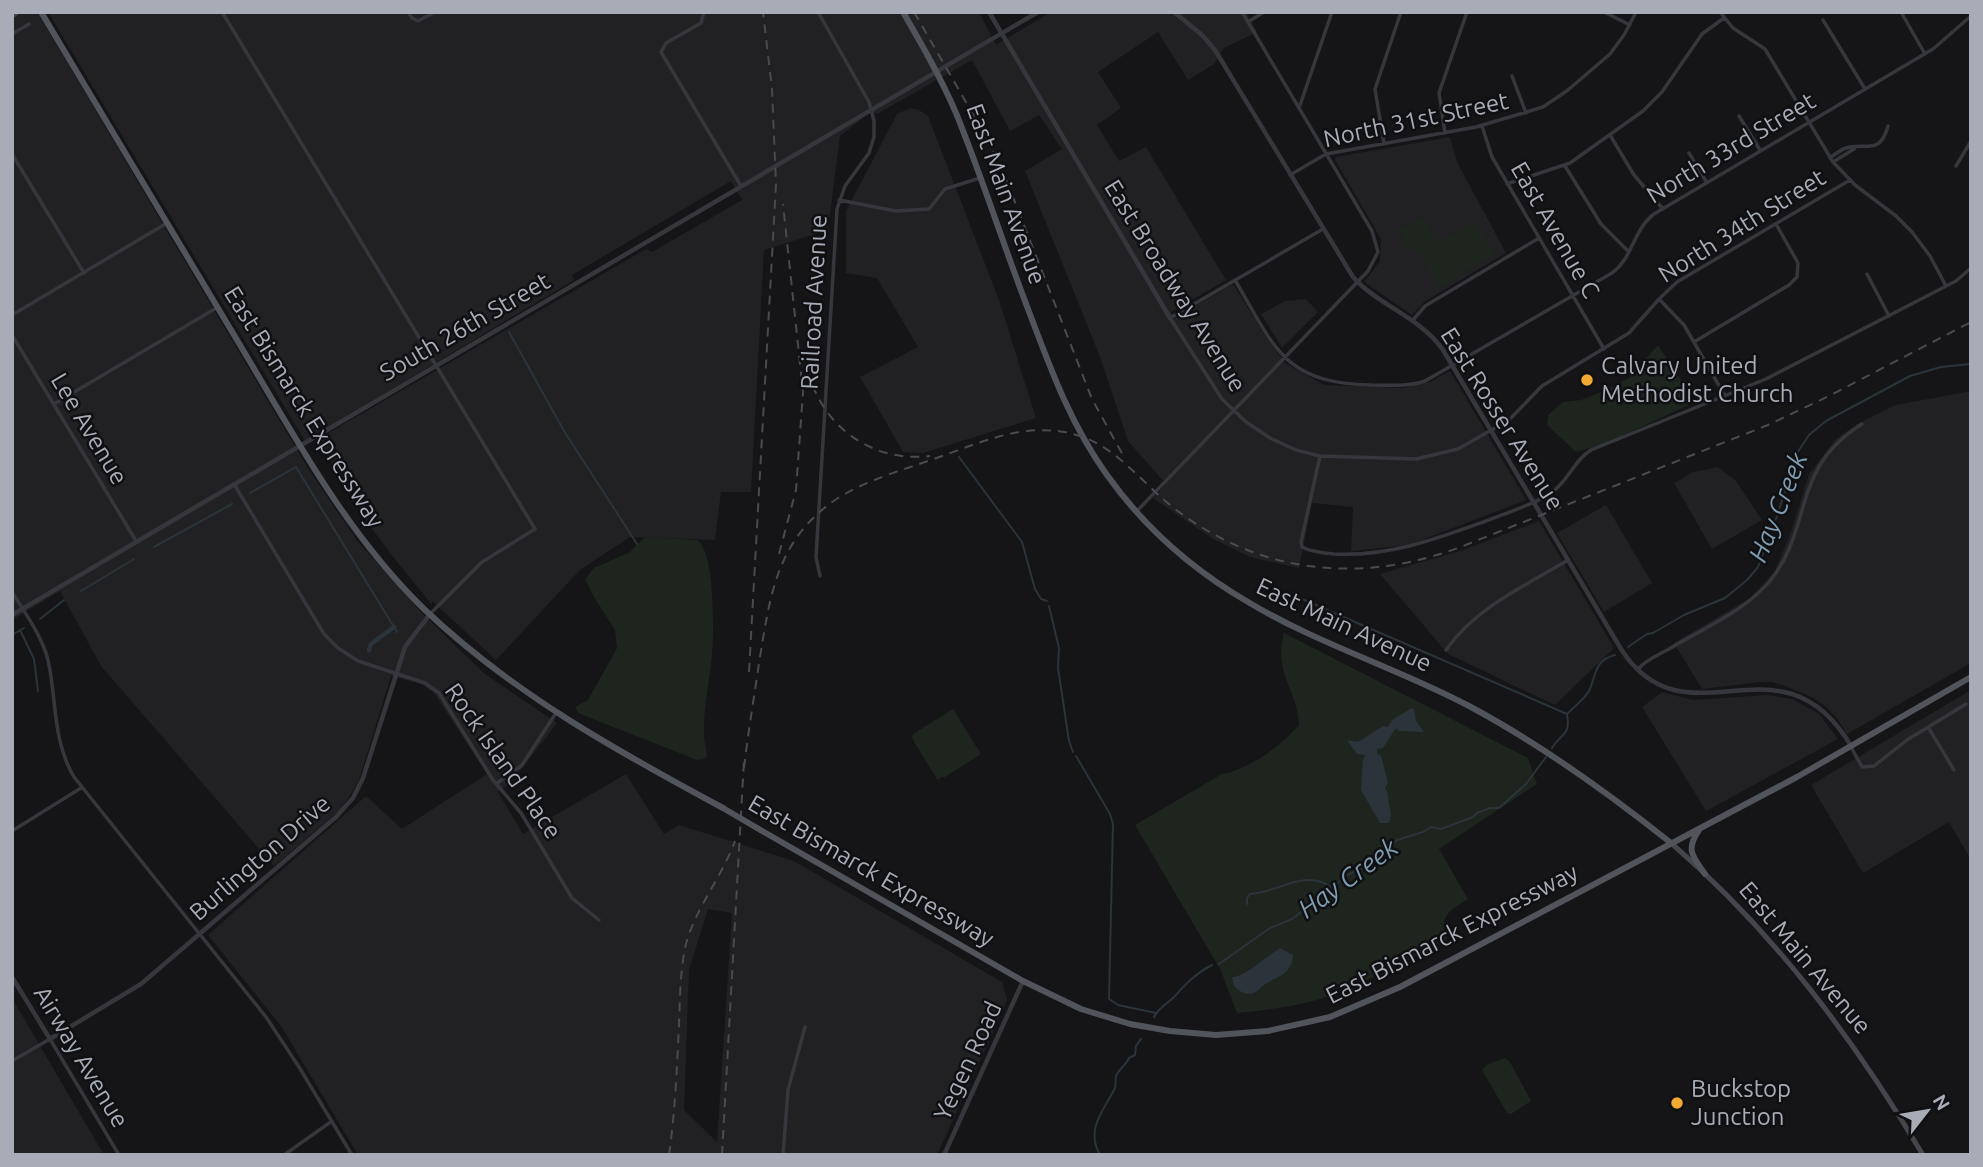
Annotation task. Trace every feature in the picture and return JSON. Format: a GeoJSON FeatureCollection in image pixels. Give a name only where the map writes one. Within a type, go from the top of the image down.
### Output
{"type":"FeatureCollection","features":[{"type":"Feature","properties":{"kind":"main road"},"geometry":{"type":"LineString","coordinates":[[12,16],[18,12]]}},
{"type":"Feature","properties":{"kind":"main road","name":"East Bismarck Expressway"},"geometry":{"type":"LineString","coordinates":[[40,12],[338,505],[365,541],[430,614],[482,660],[556,713],[1023,981],[1088,1012],[1152,1029],[1216,1035],[1263,1032],[1300,1026],[1335,1016],[1378,998],[1671,844],[1851,747],[1971,677]]}},
{"type":"Feature","properties":{"kind":"main road","name":"East Main Avenue"},"geometry":{"type":"LineString","coordinates":[[903,12],[937,72],[956,113],[1066,407],[1095,458],[1136,512],[1192,564],[1247,602],[1332,644],[1428,685],[1504,725],[1575,770],[1671,844],[1751,920],[1828,1010],[1872,1072],[1923,1155]]}},
{"type":"Feature","properties":{"kind":"main road"},"geometry":{"type":"LineString","coordinates":[[1700,828],[1693,838],[1691,850],[1705,874]]}},
{"type":"Feature","properties":{"kind":"street"},"geometry":{"type":"LineString","coordinates":[[222,12],[435,366]]}},
{"type":"Feature","properties":{"kind":"street"},"geometry":{"type":"LineString","coordinates":[[408,12],[418,21],[435,12]]}},
{"type":"Feature","properties":{"kind":"street"},"geometry":{"type":"LineString","coordinates":[[704,12],[701,23],[666,43],[661,50],[663,58],[741,186]]}},
{"type":"Feature","properties":{"kind":"street","name":"Railroad Avenue"},"geometry":{"type":"LineString","coordinates":[[818,12],[872,110],[874,125],[873,143],[839,200],[816,557],[820,576]]}},
{"type":"Feature","properties":{"kind":"street","name":"East Broadway Avenue"},"geometry":{"type":"LineString","coordinates":[[989,12],[1170,318],[1213,388],[1233,412],[1270,438],[1296,450],[1320,456],[1424,458],[1458,449],[1491,430]]}},
{"type":"Feature","properties":{"kind":"street","name":"South 26th Street"},"geometry":{"type":"LineString","coordinates":[[12,615],[1038,12]]}},
{"type":"Feature","properties":{"kind":"street","name":"East Rosser Avenue"},"geometry":{"type":"LineString","coordinates":[[1174,12],[1202,35],[1215,50],[1322,229],[1357,282],[1413,320],[1436,341],[1626,656],[1638,669],[1659,684],[1686,693],[1711,694],[1762,688],[1797,695],[1826,712],[1851,747]]}},
{"type":"Feature","properties":{"kind":"street"},"geometry":{"type":"LineString","coordinates":[[1136,512],[1357,282],[1374,263],[1378,252],[1377,241],[1242,12]]}},
{"type":"Feature","properties":{"kind":"street"},"geometry":{"type":"LineString","coordinates":[[1248,22],[1264,12]]}},
{"type":"Feature","properties":{"kind":"street"},"geometry":{"type":"LineString","coordinates":[[1299,108],[1332,12]]}},
{"type":"Feature","properties":{"kind":"street"},"geometry":{"type":"LineString","coordinates":[[1384,144],[1375,89],[1401,12]]}},
{"type":"Feature","properties":{"kind":"street"},"geometry":{"type":"LineString","coordinates":[[1445,133],[1439,93],[1467,12]]}},
{"type":"Feature","properties":{"kind":"street"},"geometry":{"type":"LineString","coordinates":[[1604,12],[1630,25]]}},
{"type":"Feature","properties":{"kind":"street","name":"North 31st Street"},"geometry":{"type":"LineString","coordinates":[[1290,175],[1326,154],[1482,126],[1526,114],[1548,104],[1610,54],[1636,12]]}},
{"type":"Feature","properties":{"kind":"street"},"geometry":{"type":"LineString","coordinates":[[1720,12],[1733,28],[1765,49],[1832,160],[1850,180],[1912,232],[1930,256],[1946,286]]}},
{"type":"Feature","properties":{"kind":"street"},"geometry":{"type":"LineString","coordinates":[[1901,12],[1925,54]]}},
{"type":"Feature","properties":{"kind":"street","name":"North 33rd Street"},"geometry":{"type":"LineString","coordinates":[[1284,358],[1316,377],[1349,384],[1414,384],[1430,380],[1616,270],[1629,252],[1641,226],[1663,209],[1925,54],[1971,16]]}},
{"type":"Feature","properties":{"kind":"street"},"geometry":{"type":"LineString","coordinates":[[1507,184],[1566,166],[1610,135],[1653,102],[1702,34],[1724,18]]}},
{"type":"Feature","properties":{"kind":"street"},"geometry":{"type":"LineString","coordinates":[[1824,20],[1865,89]]}},
{"type":"Feature","properties":{"kind":"street"},"geometry":{"type":"LineString","coordinates":[[12,34],[29,24]]}},
{"type":"Feature","properties":{"kind":"street"},"geometry":{"type":"LineString","coordinates":[[1512,76],[1526,114]]}},
{"type":"Feature","properties":{"kind":"street"},"geometry":{"type":"LineString","coordinates":[[1739,116],[1760,151]]}},
{"type":"Feature","properties":{"kind":"street","name":"East Avenue C"},"geometry":{"type":"LineString","coordinates":[[1482,126],[1487,147],[1507,184],[1604,349]]}},
{"type":"Feature","properties":{"kind":"street"},"geometry":{"type":"LineString","coordinates":[[1832,160],[1846,148],[1877,144],[1883,139],[1888,126]]}},
{"type":"Feature","properties":{"kind":"street"},"geometry":{"type":"LineString","coordinates":[[1610,135],[1634,175],[1663,209]]}},
{"type":"Feature","properties":{"kind":"street"},"geometry":{"type":"LineString","coordinates":[[1956,166],[1971,142]]}},
{"type":"Feature","properties":{"kind":"street"},"geometry":{"type":"LineString","coordinates":[[1689,153],[1707,183]]}},
{"type":"Feature","properties":{"kind":"street"},"geometry":{"type":"LineString","coordinates":[[12,154],[84,273]]}},
{"type":"Feature","properties":{"kind":"street"},"geometry":{"type":"LineString","coordinates":[[1566,166],[1601,224],[1629,252]]}},
{"type":"Feature","properties":{"kind":"street"},"geometry":{"type":"LineString","coordinates":[[839,200],[896,211],[929,209],[945,189],[980,178]]}},
{"type":"Feature","properties":{"kind":"street","name":"North 34th Street"},"geometry":{"type":"LineString","coordinates":[[1491,430],[1517,414],[1542,386],[1629,333],[1658,299],[1682,279],[1850,180]]}},
{"type":"Feature","properties":{"kind":"street"},"geometry":{"type":"LineString","coordinates":[[12,315],[167,223]]}},
{"type":"Feature","properties":{"kind":"street"},"geometry":{"type":"LineString","coordinates":[[1693,342],[1789,285],[1797,277],[1798,263],[1776,224]]}},
{"type":"Feature","properties":{"kind":"street"},"geometry":{"type":"LineString","coordinates":[[1170,318],[1322,229]]}},
{"type":"Feature","properties":{"kind":"street"},"geometry":{"type":"LineString","coordinates":[[1413,320],[1425,306],[1539,238]]}},
{"type":"Feature","properties":{"kind":"street"},"geometry":{"type":"LineString","coordinates":[[1320,456],[1302,547],[1340,554],[1402,549],[1534,503],[1559,487],[1582,456],[1591,450],[1725,396],[1798,363],[1946,286],[1971,268]]}},
{"type":"Feature","properties":{"kind":"street"},"geometry":{"type":"LineString","coordinates":[[1867,274],[1889,316]]}},
{"type":"Feature","properties":{"kind":"street"},"geometry":{"type":"LineString","coordinates":[[1235,281],[1273,345],[1284,358]]}},
{"type":"Feature","properties":{"kind":"street"},"geometry":{"type":"LineString","coordinates":[[1658,299],[1681,320],[1725,396]]}},
{"type":"Feature","properties":{"kind":"street"},"geometry":{"type":"LineString","coordinates":[[53,404],[218,307]]}},
{"type":"Feature","properties":{"kind":"street","name":"Lee Avenue"},"geometry":{"type":"LineString","coordinates":[[12,335],[136,541]]}},
{"type":"Feature","properties":{"kind":"street","name":"Burlington Drive"},"geometry":{"type":"LineString","coordinates":[[50,1039],[138,986],[336,817],[350,802],[363,778],[407,643],[430,614],[487,558],[535,529],[435,366]]}},
{"type":"Feature","properties":{"kind":"street"},"geometry":{"type":"LineString","coordinates":[[1638,669],[1749,601],[1767,585],[1788,551],[1819,465],[1835,445],[1862,424]]}},
{"type":"Feature","properties":{"kind":"street","name":"Rock Island Place"},"geometry":{"type":"LineString","coordinates":[[234,484],[324,634],[338,648],[358,661],[427,684],[441,695],[496,784],[521,813],[572,898],[599,920]]}},
{"type":"Feature","properties":{"kind":"street"},"geometry":{"type":"LineString","coordinates":[[1446,650],[1474,617],[1568,560]]}},
{"type":"Feature","properties":{"kind":"street"},"geometry":{"type":"LineString","coordinates":[[12,592],[45,652],[61,751],[68,768],[272,1025],[352,1155]]}},
{"type":"Feature","properties":{"kind":"street"},"geometry":{"type":"LineString","coordinates":[[1851,747],[1862,767],[1870,768],[1966,704]]}},
{"type":"Feature","properties":{"kind":"street"},"geometry":{"type":"LineString","coordinates":[[496,784],[522,765],[556,713]]}},
{"type":"Feature","properties":{"kind":"street"},"geometry":{"type":"LineString","coordinates":[[1928,727],[1954,770]]}},
{"type":"Feature","properties":{"kind":"street"},"geometry":{"type":"LineString","coordinates":[[12,831],[82,788]]}},
{"type":"Feature","properties":{"kind":"street","name":"Airway Avenue"},"geometry":{"type":"LineString","coordinates":[[12,978],[119,1155]]}},
{"type":"Feature","properties":{"kind":"street","name":"Yegen Road"},"geometry":{"type":"LineString","coordinates":[[944,1155],[1023,981]]}},
{"type":"Feature","properties":{"kind":"street"},"geometry":{"type":"LineString","coordinates":[[783,1155],[788,1090],[805,1027]]}},
{"type":"Feature","properties":{"kind":"street"},"geometry":{"type":"LineString","coordinates":[[12,1061],[50,1039]]}},
{"type":"Feature","properties":{"kind":"street"},"geometry":{"type":"LineString","coordinates":[[284,1155],[332,1121]]}},
{"type":"Feature","properties":{"kind":"shaded area"},"geometry":{"type":"Polygon","coordinates":[[[12,12],[37,12],[309,470],[358,542],[424,615],[485,674],[557,723],[512,781],[498,792],[523,834],[626,774],[664,834],[679,825],[794,861],[1002,982],[1007,1000],[937,1155],[358,1155],[281,1026],[208,935],[366,796],[402,829],[487,774],[434,693],[421,684],[391,676],[359,780],[349,797],[340,810],[274,866],[101,666],[60,591],[12,620],[12,12]],[[708,909],[689,970],[684,1110],[717,1142],[732,913],[708,909]]]}},
{"type":"Feature","properties":{"kind":"shaded area"},"geometry":{"type":"Polygon","coordinates":[[[48,12],[979,12],[996,45],[1051,12],[1246,12],[1257,32],[1224,48],[1214,64],[1188,80],[1158,32],[1098,72],[1121,108],[1097,125],[1119,161],[1146,147],[1226,280],[1171,312],[1174,318],[1233,284],[1285,363],[1324,385],[1404,388],[1430,382],[1450,371],[1526,500],[1409,545],[1351,551],[1353,507],[1312,503],[1299,568],[1250,557],[1213,539],[1153,498],[1166,484],[1128,441],[1100,357],[1025,171],[1062,149],[1039,115],[1010,131],[972,60],[879,113],[868,114],[840,136],[828,230],[764,250],[751,492],[721,492],[715,540],[630,537],[580,570],[496,660],[432,601],[432,605],[390,553],[365,519],[318,439],[646,249],[652,252],[742,200],[731,181],[572,275],[574,280],[305,441],[48,12]]]}},
{"type":"Feature","properties":{"kind":"shaded area"},"geometry":{"type":"Polygon","coordinates":[[[910,108],[928,116],[999,300],[1036,418],[923,453],[903,452],[860,377],[918,347],[877,278],[846,273],[846,211],[897,114],[910,108]]]}},
{"type":"Feature","properties":{"kind":"shaded area"},"geometry":{"type":"Polygon","coordinates":[[[1450,137],[1457,162],[1506,253],[1424,302],[1412,315],[1364,282],[1380,261],[1381,239],[1335,160],[1336,157],[1450,137]]]}},
{"type":"Feature","properties":{"kind":"shaded area"},"geometry":{"type":"Polygon","coordinates":[[[1425,218],[1437,243],[1476,221],[1495,254],[1439,287],[1420,253],[1406,246],[1399,229],[1425,218]]]}},
{"type":"Feature","properties":{"kind":"shaded area"},"geometry":{"type":"Polygon","coordinates":[[[1306,299],[1318,312],[1282,348],[1261,314],[1285,301],[1306,299]]]}},
{"type":"Feature","properties":{"kind":"shaded area"},"geometry":{"type":"Polygon","coordinates":[[[1658,345],[1695,402],[1607,443],[1576,452],[1547,425],[1548,415],[1563,402],[1581,400],[1629,378],[1658,345]]]}},
{"type":"Feature","properties":{"kind":"shaded area"},"geometry":{"type":"Polygon","coordinates":[[[1971,391],[1971,663],[1847,734],[1825,706],[1812,697],[1785,686],[1761,682],[1702,689],[1674,643],[1750,598],[1775,571],[1791,532],[1809,474],[1835,440],[1857,424],[1896,405],[1971,391]]]}},
{"type":"Feature","properties":{"kind":"shaded area"},"geometry":{"type":"Polygon","coordinates":[[[1718,467],[1736,481],[1762,520],[1712,549],[1674,483],[1693,472],[1718,467]]]}},
{"type":"Feature","properties":{"kind":"shaded area"},"geometry":{"type":"Polygon","coordinates":[[[1606,505],[1652,583],[1604,612],[1557,533],[1606,505]]]}},
{"type":"Feature","properties":{"kind":"shaded area"},"geometry":{"type":"Polygon","coordinates":[[[1539,521],[1614,648],[1555,705],[1448,654],[1380,574],[1463,550],[1539,521]]]}},
{"type":"Feature","properties":{"kind":"shaded area"},"geometry":{"type":"Polygon","coordinates":[[[645,537],[697,540],[707,559],[713,629],[704,724],[707,756],[704,759],[697,760],[578,713],[575,707],[588,700],[617,648],[615,630],[585,579],[594,568],[630,552],[645,537]]]}},
{"type":"Feature","properties":{"kind":"shaded area"},"geometry":{"type":"Polygon","coordinates":[[[1284,633],[1528,758],[1537,784],[1439,849],[1468,899],[1452,910],[1445,919],[1447,939],[1371,979],[1323,998],[1292,1006],[1237,1013],[1220,969],[1135,825],[1222,774],[1254,762],[1283,741],[1299,725],[1298,712],[1282,660],[1284,633]]]}},
{"type":"Feature","properties":{"kind":"shaded area"},"geometry":{"type":"Polygon","coordinates":[[[1971,690],[1971,860],[1949,822],[1863,873],[1811,785],[1971,690]]]}},
{"type":"Feature","properties":{"kind":"shaded area"},"geometry":{"type":"Polygon","coordinates":[[[1662,692],[1693,700],[1767,695],[1792,699],[1819,714],[1838,739],[1706,811],[1642,707],[1662,692]]]}},
{"type":"Feature","properties":{"kind":"shaded area"},"geometry":{"type":"Polygon","coordinates":[[[1412,708],[1416,721],[1424,732],[1399,731],[1396,728],[1383,748],[1377,749],[1388,782],[1385,788],[1391,815],[1389,823],[1380,823],[1361,790],[1365,755],[1357,754],[1347,740],[1358,742],[1383,726],[1388,727],[1392,720],[1412,708]]]}},
{"type":"Feature","properties":{"kind":"shaded area"},"geometry":{"type":"Polygon","coordinates":[[[953,709],[981,754],[938,781],[912,738],[913,734],[953,709]]]}},
{"type":"Feature","properties":{"kind":"shaded area"},"geometry":{"type":"Polygon","coordinates":[[[1280,948],[1293,955],[1292,963],[1286,972],[1257,992],[1244,993],[1234,986],[1232,977],[1250,970],[1280,948]]]}},
{"type":"Feature","properties":{"kind":"shaded area"},"geometry":{"type":"Polygon","coordinates":[[[12,998],[104,1155],[12,1155],[12,998]]]}},
{"type":"Feature","properties":{"kind":"shaded area"},"geometry":{"type":"Polygon","coordinates":[[[1505,1058],[1510,1062],[1531,1101],[1511,1114],[1507,1113],[1482,1070],[1488,1064],[1505,1058]]]}},
{"type":"Feature","properties":{"kind":"waterway"},"geometry":{"type":"LineString","coordinates":[[509,332],[564,431],[637,544]]}},
{"type":"Feature","properties":{"kind":"waterway","name":"Hay Creek"},"geometry":{"type":"LineString","coordinates":[[1628,647],[1684,615],[1725,598],[1747,580],[1758,567],[1797,453],[1809,435],[1826,421],[1910,376],[1941,367],[1971,364]]}},
{"type":"Feature","properties":{"kind":"waterway"},"geometry":{"type":"LineString","coordinates":[[959,457],[1022,542],[1035,589],[1041,599],[1047,601]]}},
{"type":"Feature","properties":{"kind":"waterway"},"geometry":{"type":"LineString","coordinates":[[250,493],[296,467],[397,632]]}},
{"type":"Feature","properties":{"kind":"waterway"},"geometry":{"type":"LineString","coordinates":[[154,547],[232,504]]}},
{"type":"Feature","properties":{"kind":"waterway"},"geometry":{"type":"LineString","coordinates":[[81,591],[134,559]]}},
{"type":"Feature","properties":{"kind":"waterway"},"geometry":{"type":"LineString","coordinates":[[1295,596],[1567,714]]}},
{"type":"Feature","properties":{"kind":"waterway"},"geometry":{"type":"LineString","coordinates":[[40,619],[64,600]]}},
{"type":"Feature","properties":{"kind":"waterway"},"geometry":{"type":"LineString","coordinates":[[1049,606],[1059,648],[1058,668],[1073,752]]}},
{"type":"Feature","properties":{"kind":"waterway"},"geometry":{"type":"LineString","coordinates":[[369,650],[371,644],[394,627]]}},
{"type":"Feature","properties":{"kind":"waterway"},"geometry":{"type":"LineString","coordinates":[[12,635],[24,628]]}},
{"type":"Feature","properties":{"kind":"waterway"},"geometry":{"type":"LineString","coordinates":[[20,630],[34,659],[38,691]]}},
{"type":"Feature","properties":{"kind":"waterway","name":"Hay Creek"},"geometry":{"type":"LineString","coordinates":[[1552,748],[1568,726],[1567,714],[1588,693],[1597,668],[1608,657],[1615,655]]}},
{"type":"Feature","properties":{"kind":"waterway"},"geometry":{"type":"LineString","coordinates":[[1076,756],[1110,814],[1113,824],[1109,999],[1118,1005],[1156,1013]]}},
{"type":"Feature","properties":{"kind":"waterway","name":"Hay Creek"},"geometry":{"type":"LineString","coordinates":[[1219,964],[1270,928],[1292,919],[1337,885],[1342,878],[1364,867],[1397,840],[1431,827],[1441,829],[1490,808],[1499,808],[1526,784],[1546,757]]}},
{"type":"Feature","properties":{"kind":"waterway"},"geometry":{"type":"LineString","coordinates":[[1247,904],[1250,894],[1291,883],[1312,880],[1331,887]]}},
{"type":"Feature","properties":{"kind":"waterway","name":"Hay Creek"},"geometry":{"type":"LineString","coordinates":[[1154,1017],[1191,979],[1212,965]]}},
{"type":"Feature","properties":{"kind":"waterway","name":"Hay Creek"},"geometry":{"type":"LineString","coordinates":[[1100,1155],[1094,1137],[1095,1128],[1115,1088],[1117,1074],[1129,1058],[1135,1055],[1136,1046],[1141,1039]]}},
{"type":"Feature","properties":{"kind":"railway"},"geometry":{"type":"LineString","coordinates":[[749,672],[776,184],[772,89],[763,12]]}},
{"type":"Feature","properties":{"kind":"railway"},"geometry":{"type":"LineString","coordinates":[[914,12],[1002,169],[1092,399],[1124,457]]}},
{"type":"Feature","properties":{"kind":"railway"},"geometry":{"type":"LineString","coordinates":[[779,554],[796,490],[803,392],[783,204]]}},
{"type":"Feature","properties":{"kind":"railway"},"geometry":{"type":"LineString","coordinates":[[744,768],[767,615],[779,571],[801,532],[817,514],[838,498],[890,474],[996,437],[1030,431],[1065,432],[1083,437],[1107,449],[1170,505],[1203,528],[1237,546],[1308,566],[1345,569],[1382,566],[1420,560],[1458,548],[1768,425],[1971,322]]}},
{"type":"Feature","properties":{"kind":"railway"},"geometry":{"type":"LineString","coordinates":[[808,370],[824,408],[852,437],[869,447],[888,453],[909,457],[930,456]]}},
{"type":"Feature","properties":{"kind":"railway"},"geometry":{"type":"LineString","coordinates":[[722,1155],[744,760]]}},
{"type":"Feature","properties":{"kind":"railway"},"geometry":{"type":"LineString","coordinates":[[669,1155],[676,1090],[681,974],[686,944],[696,917],[735,841]]}},
{"type":"Feature","properties":{"kind":"place","name":"Calvary United Methodist Church"},"geometry":{"type":"Point","coordinates":[1587,380]}},
{"type":"Feature","properties":{"kind":"place","name":"Buckstop Junction"},"geometry":{"type":"Point","coordinates":[1677,1103]}}]}
